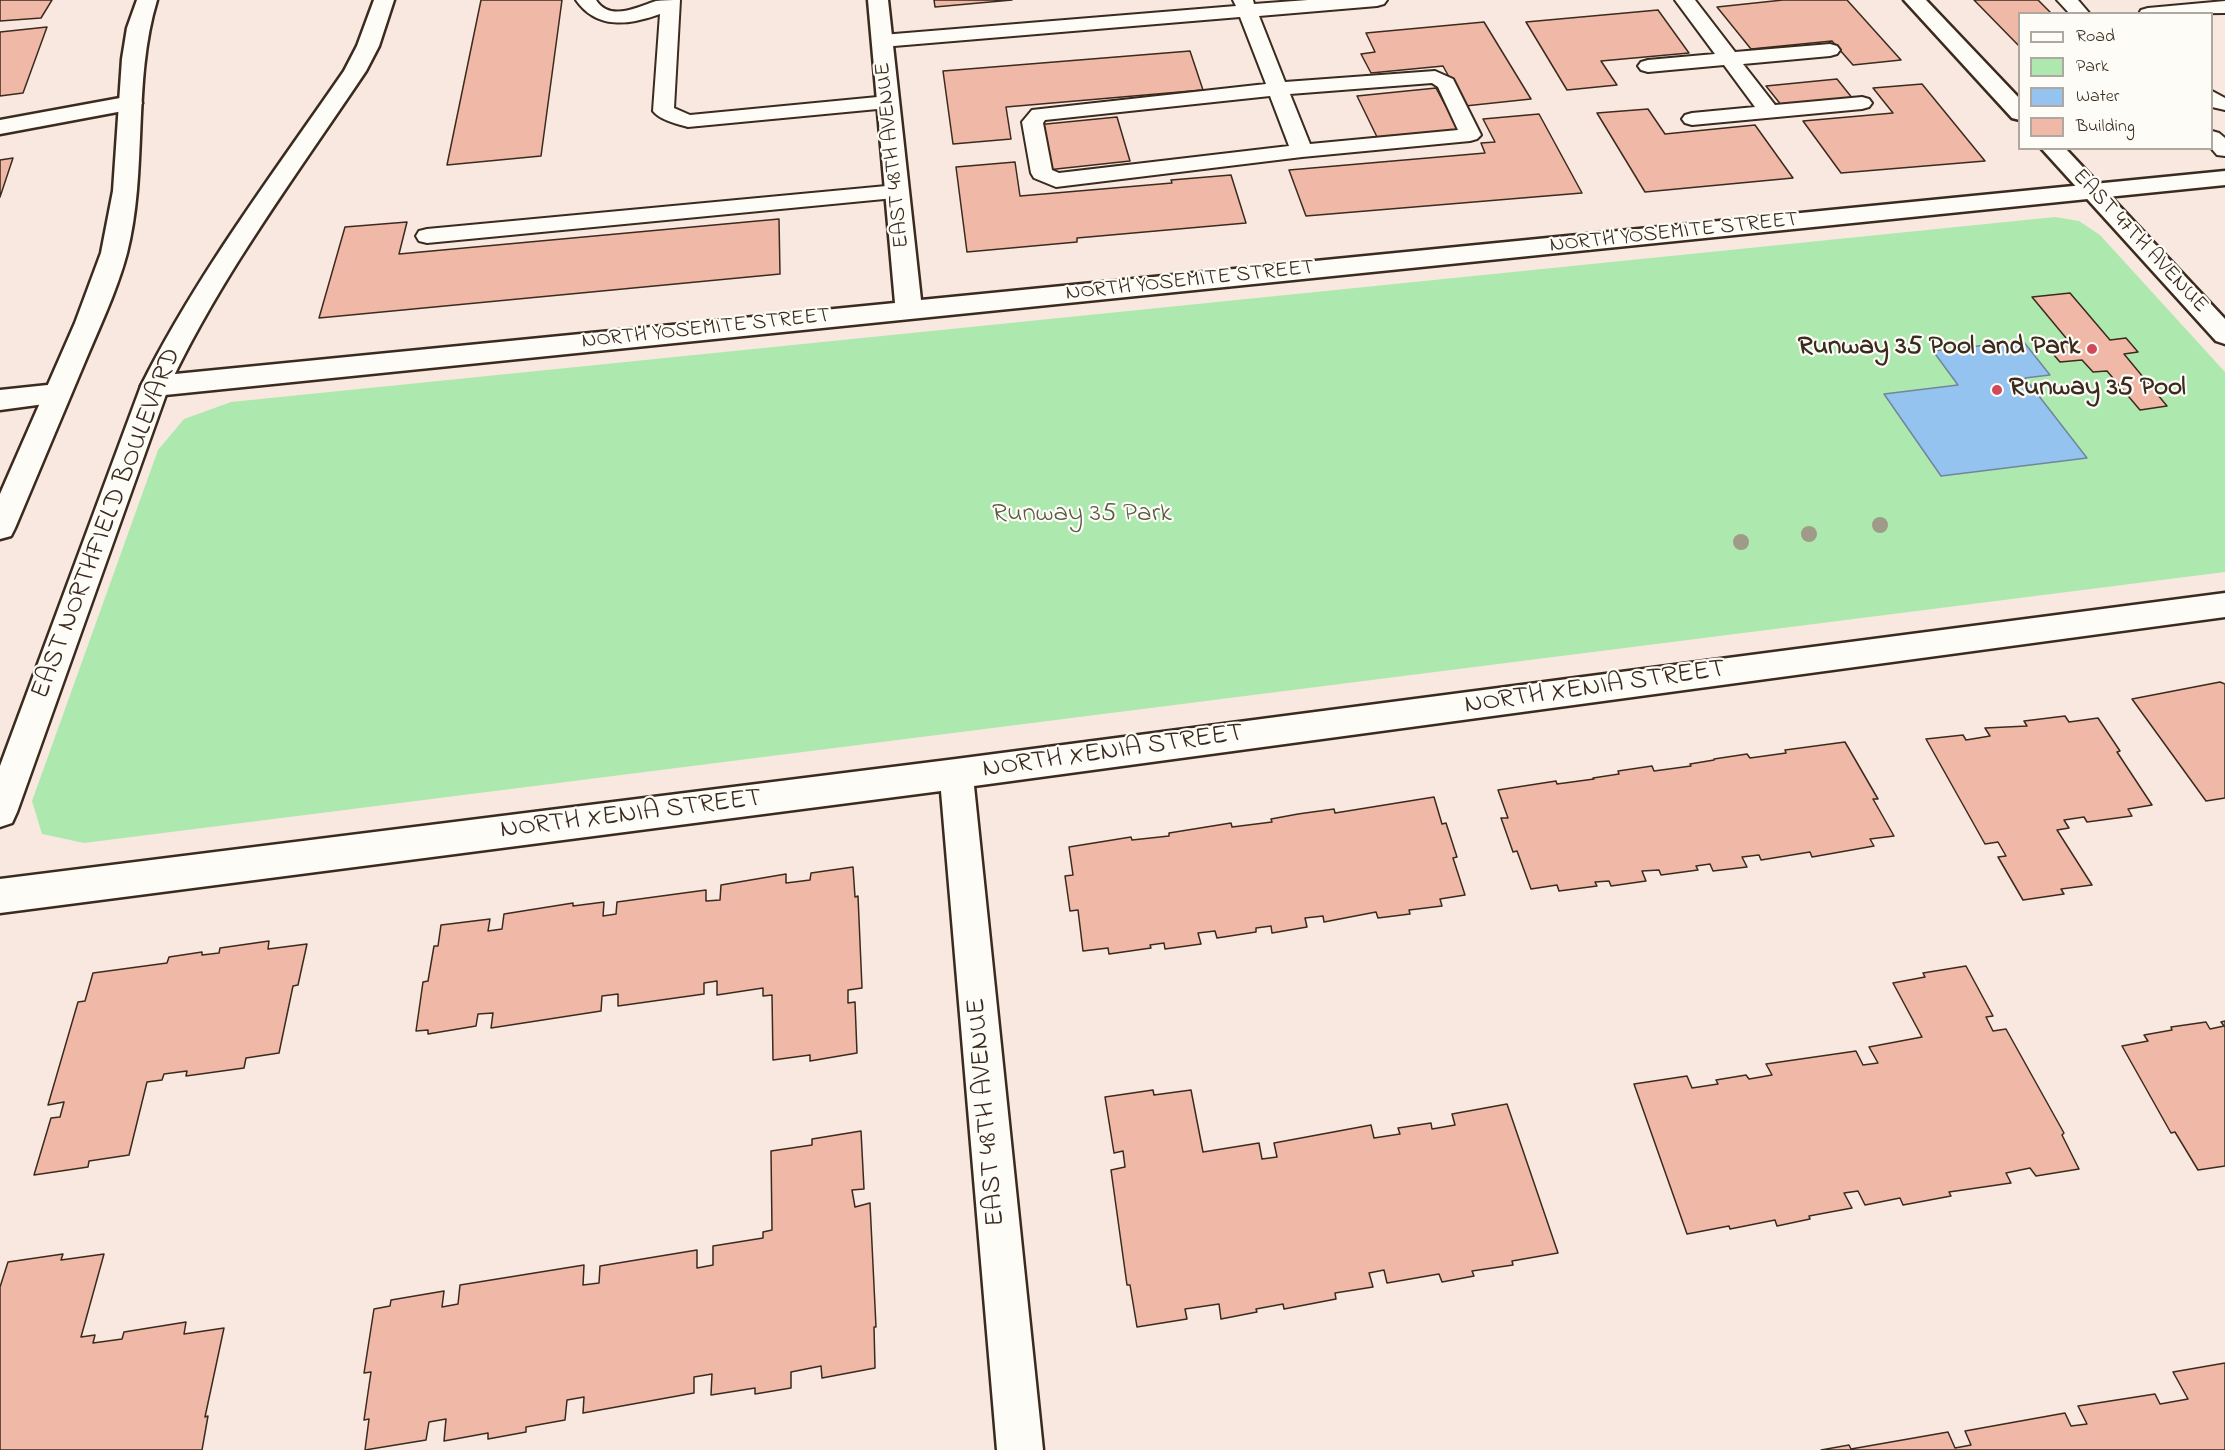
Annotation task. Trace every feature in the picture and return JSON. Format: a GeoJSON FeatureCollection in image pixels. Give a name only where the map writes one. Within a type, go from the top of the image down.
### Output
{"type":"FeatureCollection","features":[{"type":"Feature","properties":{"kind":"street"},"geometry":{"type":"LineString","coordinates":[[0,528],[88,323],[114,253],[125,191],[136,38],[147,0]]}},
{"type":"Feature","properties":{"kind":"street","name":"EAST NORTHFIELD BOULEVARD"},"geometry":{"type":"LineString","coordinates":[[0,813],[155,386],[178,339],[224,263],[350,80],[368,46],[384,0]]}},
{"type":"Feature","properties":{"kind":"street","name":"EAST 48TH AVENUE"},"geometry":{"type":"LineString","coordinates":[[879,0],[909,310]]}},
{"type":"Feature","properties":{"kind":"street"},"geometry":{"type":"LineString","coordinates":[[1914,0],[2018,112]]}},
{"type":"Feature","properties":{"kind":"street"},"geometry":{"type":"LineString","coordinates":[[0,127],[131,102]]}},
{"type":"Feature","properties":{"kind":"street","name":"EAST 47TH AVENUE"},"geometry":{"type":"LineString","coordinates":[[2054,150],[2225,336]]}},
{"type":"Feature","properties":{"kind":"street","name":"NORTH YOSEMITE STREET"},"geometry":{"type":"LineString","coordinates":[[155,386],[2225,178]]}},
{"type":"Feature","properties":{"kind":"street"},"geometry":{"type":"LineString","coordinates":[[0,400],[57,394]]}},
{"type":"Feature","properties":{"kind":"street","name":"NORTH XENIA STREET"},"geometry":{"type":"LineString","coordinates":[[0,896],[956,774],[2225,605]]}},
{"type":"Feature","properties":{"kind":"street","name":"EAST 48TH AVENUE"},"geometry":{"type":"LineString","coordinates":[[956,774],[1020,1450]]}},
{"type":"Feature","properties":{"kind":"lane"},"geometry":{"type":"LineString","coordinates":[[586,0],[592,9],[615,16],[646,13],[670,0]]}},
{"type":"Feature","properties":{"kind":"lane"},"geometry":{"type":"LineString","coordinates":[[670,0],[663,111],[688,121],[888,102]]}},
{"type":"Feature","properties":{"kind":"lane"},"geometry":{"type":"LineString","coordinates":[[882,41],[1245,5],[1377,0]]}},
{"type":"Feature","properties":{"kind":"lane"},"geometry":{"type":"LineString","coordinates":[[1685,0],[1769,112]]}},
{"type":"Feature","properties":{"kind":"lane"},"geometry":{"type":"LineString","coordinates":[[2067,0],[2079,12]]}},
{"type":"Feature","properties":{"kind":"lane"},"geometry":{"type":"LineString","coordinates":[[1245,5],[1302,151]]}},
{"type":"Feature","properties":{"kind":"lane"},"geometry":{"type":"LineString","coordinates":[[2170,12],[2225,7]]}},
{"type":"Feature","properties":{"kind":"lane"},"geometry":{"type":"LineString","coordinates":[[1648,66],[1830,50]]}},
{"type":"Feature","properties":{"kind":"lane"},"geometry":{"type":"LineString","coordinates":[[1434,77],[1446,83],[1470,135],[1302,151],[1056,180],[1042,173],[1032,122],[1039,114],[1278,89],[1434,77]]}},
{"type":"Feature","properties":{"kind":"lane"},"geometry":{"type":"LineString","coordinates":[[1692,118],[1862,103]]}},
{"type":"Feature","properties":{"kind":"lane"},"geometry":{"type":"LineString","coordinates":[[2213,139],[2225,150]]}},
{"type":"Feature","properties":{"kind":"lane"},"geometry":{"type":"LineString","coordinates":[[427,236],[897,192]]}},
{"type":"Feature","properties":{"kind":"green space","name":"Runway 35 Park"},"geometry":{"type":"Polygon","coordinates":[[[2055,217],[2079,221],[2100,235],[2225,372],[2225,572],[84,843],[42,834],[32,801],[158,450],[184,419],[231,402],[2055,217]]]}},
{"type":"Feature","properties":{"kind":"water","name":"Runway 35 Pool"},"geometry":{"type":"Polygon","coordinates":[[[2023,341],[2050,375],[2025,378],[2087,458],[1941,476],[1884,394],[1958,385],[1933,351],[2023,341]]]}},
{"type":"Feature","properties":{"kind":"building"},"geometry":{"type":"Polygon","coordinates":[[[0,0],[52,0],[41,18],[0,21],[0,0]]]}},
{"type":"Feature","properties":{"kind":"building"},"geometry":{"type":"Polygon","coordinates":[[[481,0],[562,0],[541,156],[447,165],[481,0]]]}},
{"type":"Feature","properties":{"kind":"building"},"geometry":{"type":"Polygon","coordinates":[[[934,0],[1012,0],[935,7],[934,0]]]}},
{"type":"Feature","properties":{"kind":"building"},"geometry":{"type":"Polygon","coordinates":[[[1783,0],[1847,0],[1901,60],[1853,65],[1832,41],[1751,49],[1717,7],[1783,0]]]}},
{"type":"Feature","properties":{"kind":"building"},"geometry":{"type":"Polygon","coordinates":[[[1974,0],[2038,0],[2050,12],[2018,12],[2018,45],[1974,0]]]}},
{"type":"Feature","properties":{"kind":"building"},"geometry":{"type":"Polygon","coordinates":[[[1658,10],[1689,53],[1601,61],[1617,85],[1567,90],[1526,22],[1658,10]]]}},
{"type":"Feature","properties":{"kind":"building"},"geometry":{"type":"Polygon","coordinates":[[[1484,22],[1531,99],[1465,106],[1443,66],[1371,73],[1361,54],[1375,52],[1366,33],[1484,22]]]}},
{"type":"Feature","properties":{"kind":"building"},"geometry":{"type":"Polygon","coordinates":[[[47,27],[23,93],[0,96],[0,32],[47,27]]]}},
{"type":"Feature","properties":{"kind":"building"},"geometry":{"type":"Polygon","coordinates":[[[1190,51],[1203,90],[1006,107],[1011,139],[953,144],[943,71],[1190,51]]]}},
{"type":"Feature","properties":{"kind":"building"},"geometry":{"type":"Polygon","coordinates":[[[1837,79],[1853,99],[1782,106],[1766,86],[1837,79]]]}},
{"type":"Feature","properties":{"kind":"building"},"geometry":{"type":"Polygon","coordinates":[[[1922,84],[1985,161],[1841,173],[1803,121],[1893,113],[1873,88],[1922,84]]]}},
{"type":"Feature","properties":{"kind":"building"},"geometry":{"type":"Polygon","coordinates":[[[1436,88],[1459,131],[1378,139],[1357,96],[1436,88]]]}},
{"type":"Feature","properties":{"kind":"building"},"geometry":{"type":"Polygon","coordinates":[[[1648,109],[1665,134],[1755,125],[1793,178],[1645,192],[1597,113],[1648,109]]]}},
{"type":"Feature","properties":{"kind":"building"},"geometry":{"type":"Polygon","coordinates":[[[1539,114],[1582,193],[1306,216],[1289,170],[1485,153],[1481,143],[1495,142],[1483,119],[1539,114]]]}},
{"type":"Feature","properties":{"kind":"building"},"geometry":{"type":"Polygon","coordinates":[[[1117,117],[1130,161],[1047,170],[1036,125],[1117,117]]]}},
{"type":"Feature","properties":{"kind":"building"},"geometry":{"type":"Polygon","coordinates":[[[13,158],[0,197],[0,160],[13,158]]]}},
{"type":"Feature","properties":{"kind":"building"},"geometry":{"type":"Polygon","coordinates":[[[1015,162],[1020,196],[1172,183],[1171,180],[1231,175],[1246,223],[1077,238],[1077,242],[967,252],[956,167],[1015,162]]]}},
{"type":"Feature","properties":{"kind":"building"},"geometry":{"type":"Polygon","coordinates":[[[779,219],[780,274],[319,318],[345,227],[407,222],[399,254],[779,219]]]}},
{"type":"Feature","properties":{"kind":"building","name":"Runway 35 Pool and Park"},"geometry":{"type":"Polygon","coordinates":[[[2070,293],[2110,340],[2126,338],[2138,352],[2124,354],[2167,406],[2140,410],[2107,371],[2093,372],[2082,360],[2060,362],[2047,347],[2071,344],[2032,297],[2070,293]]]}},
{"type":"Feature","properties":{"kind":"building"},"geometry":{"type":"Polygon","coordinates":[[[2220,682],[2225,684],[2225,798],[2206,801],[2132,699],[2220,682]]]}},
{"type":"Feature","properties":{"kind":"building"},"geometry":{"type":"Polygon","coordinates":[[[2065,716],[2069,722],[2098,718],[2152,805],[2128,809],[2132,816],[2087,822],[2084,817],[2064,820],[2069,828],[2057,830],[2092,885],[2061,889],[2064,894],[2023,900],[1998,857],[2006,856],[1998,842],[1985,844],[1926,739],[1963,735],[1966,740],[1990,736],[1985,728],[2027,726],[2024,721],[2065,716]]]}},
{"type":"Feature","properties":{"kind":"building"},"geometry":{"type":"Polygon","coordinates":[[[1845,742],[1878,799],[1873,799],[1894,836],[1870,839],[1874,846],[1812,857],[1810,852],[1761,860],[1759,855],[1742,857],[1747,867],[1713,871],[1710,864],[1696,866],[1698,870],[1661,875],[1659,870],[1642,871],[1646,881],[1611,886],[1609,881],[1595,882],[1597,886],[1559,891],[1557,885],[1531,889],[1517,851],[1513,852],[1501,818],[1508,818],[1498,790],[1556,781],[1557,784],[1594,779],[1619,774],[1618,771],[1652,766],[1654,771],[1747,754],[1750,758],[1786,753],[1785,750],[1845,742]]]}},
{"type":"Feature","properties":{"kind":"building"},"geometry":{"type":"Polygon","coordinates":[[[1434,797],[1442,824],[1446,823],[1457,857],[1453,858],[1465,895],[1440,899],[1442,906],[1409,910],[1410,914],[1378,918],[1376,912],[1324,922],[1323,916],[1305,918],[1307,927],[1272,933],[1271,926],[1256,928],[1256,932],[1217,938],[1215,931],[1198,933],[1201,944],[1165,949],[1164,943],[1150,945],[1151,948],[1109,954],[1108,948],[1083,951],[1078,910],[1070,911],[1065,876],[1073,875],[1069,847],[1131,837],[1132,840],[1169,836],[1169,833],[1231,823],[1232,827],[1272,822],[1271,819],[1298,814],[1334,809],[1335,813],[1434,797]]]}},
{"type":"Feature","properties":{"kind":"building"},"geometry":{"type":"Polygon","coordinates":[[[853,867],[855,897],[858,896],[862,988],[848,990],[848,1003],[855,1002],[857,1053],[810,1061],[810,1055],[773,1060],[772,995],[763,996],[763,988],[717,995],[717,981],[704,983],[704,994],[618,1006],[618,994],[602,996],[601,1011],[491,1028],[493,1013],[478,1014],[476,1026],[428,1034],[428,1030],[416,1031],[423,982],[428,981],[434,946],[438,946],[441,925],[490,919],[488,931],[502,929],[504,914],[573,903],[573,906],[604,902],[603,916],[616,914],[617,902],[706,890],[706,901],[720,900],[721,885],[786,874],[786,883],[810,880],[811,873],[853,867]]]}},
{"type":"Feature","properties":{"kind":"building"},"geometry":{"type":"Polygon","coordinates":[[[269,941],[268,949],[307,944],[298,985],[293,986],[279,1053],[246,1058],[244,1068],[186,1076],[187,1071],[164,1074],[162,1080],[147,1082],[129,1155],[89,1161],[88,1167],[34,1175],[51,1118],[60,1117],[64,1102],[48,1105],[78,1002],[85,1001],[93,973],[167,963],[169,957],[202,952],[202,955],[219,953],[220,948],[269,941]]]}},
{"type":"Feature","properties":{"kind":"building"},"geometry":{"type":"Polygon","coordinates":[[[1966,966],[1993,1016],[1986,1017],[1993,1031],[2006,1029],[2064,1133],[2062,1135],[2079,1169],[2036,1176],[2030,1168],[2006,1173],[2011,1183],[1949,1192],[1951,1196],[1903,1205],[1900,1198],[1865,1205],[1858,1191],[1844,1193],[1852,1208],[1809,1216],[1810,1219],[1777,1226],[1775,1220],[1730,1229],[1729,1226],[1687,1234],[1634,1084],[1687,1076],[1692,1088],[1718,1084],[1716,1080],[1746,1075],[1749,1079],[1772,1075],[1766,1064],[1856,1051],[1863,1065],[1878,1063],[1869,1047],[1922,1037],[1893,983],[1925,977],[1923,973],[1966,966]]]}},
{"type":"Feature","properties":{"kind":"building"},"geometry":{"type":"Polygon","coordinates":[[[2225,1021],[2225,1166],[2198,1170],[2175,1132],[2171,1133],[2122,1046],[2148,1041],[2144,1035],[2172,1030],[2171,1027],[2206,1022],[2210,1029],[2224,1026],[2221,1022],[2225,1021]]]}},
{"type":"Feature","properties":{"kind":"building"},"geometry":{"type":"Polygon","coordinates":[[[1153,1090],[1154,1095],[1191,1090],[1203,1152],[1259,1143],[1262,1159],[1277,1157],[1274,1143],[1371,1125],[1374,1138],[1400,1134],[1398,1128],[1431,1123],[1432,1129],[1455,1125],[1452,1114],[1507,1104],[1558,1253],[1512,1261],[1513,1265],[1472,1271],[1474,1276],[1442,1282],[1439,1274],[1387,1283],[1384,1270],[1369,1273],[1373,1287],[1335,1293],[1336,1299],[1284,1309],[1283,1304],[1221,1319],[1219,1304],[1185,1309],[1187,1319],[1137,1327],[1130,1285],[1127,1285],[1111,1170],[1125,1167],[1123,1151],[1114,1153],[1105,1097],[1153,1090]]]}},
{"type":"Feature","properties":{"kind":"building"},"geometry":{"type":"Polygon","coordinates":[[[861,1131],[864,1189],[852,1190],[855,1207],[870,1203],[876,1327],[874,1327],[875,1368],[822,1378],[821,1366],[791,1372],[791,1388],[755,1394],[755,1388],[711,1395],[712,1374],[694,1377],[694,1393],[583,1413],[584,1397],[567,1400],[565,1420],[526,1427],[526,1432],[488,1439],[488,1433],[444,1441],[446,1419],[429,1422],[426,1440],[365,1450],[369,1419],[364,1420],[371,1372],[364,1373],[374,1309],[390,1306],[391,1300],[444,1291],[442,1307],[458,1304],[460,1285],[584,1265],[583,1285],[599,1283],[600,1266],[697,1250],[697,1268],[713,1265],[713,1246],[763,1238],[763,1232],[772,1230],[771,1151],[812,1145],[812,1139],[861,1131]]]}},
{"type":"Feature","properties":{"kind":"building"},"geometry":{"type":"Polygon","coordinates":[[[63,1254],[61,1260],[104,1254],[81,1337],[95,1335],[93,1343],[122,1339],[124,1332],[186,1322],[184,1334],[224,1328],[205,1417],[208,1416],[202,1450],[0,1450],[0,1287],[8,1262],[63,1254]]]}},
{"type":"Feature","properties":{"kind":"building"},"geometry":{"type":"Polygon","coordinates":[[[2225,1363],[2225,1450],[1821,1450],[1849,1445],[1851,1449],[1948,1432],[1955,1448],[1971,1445],[1965,1431],[2065,1413],[2071,1426],[2087,1424],[2078,1406],[2155,1394],[2160,1404],[2188,1399],[2173,1372],[2225,1363]]]}},
{"type":"Feature","properties":{"kind":"place","name":"Runway 35 Pool and Park"},"geometry":{"type":"Point","coordinates":[2092,349]}},
{"type":"Feature","properties":{"kind":"place","name":"Runway 35 Pool"},"geometry":{"type":"Point","coordinates":[1997,390]}}]}
